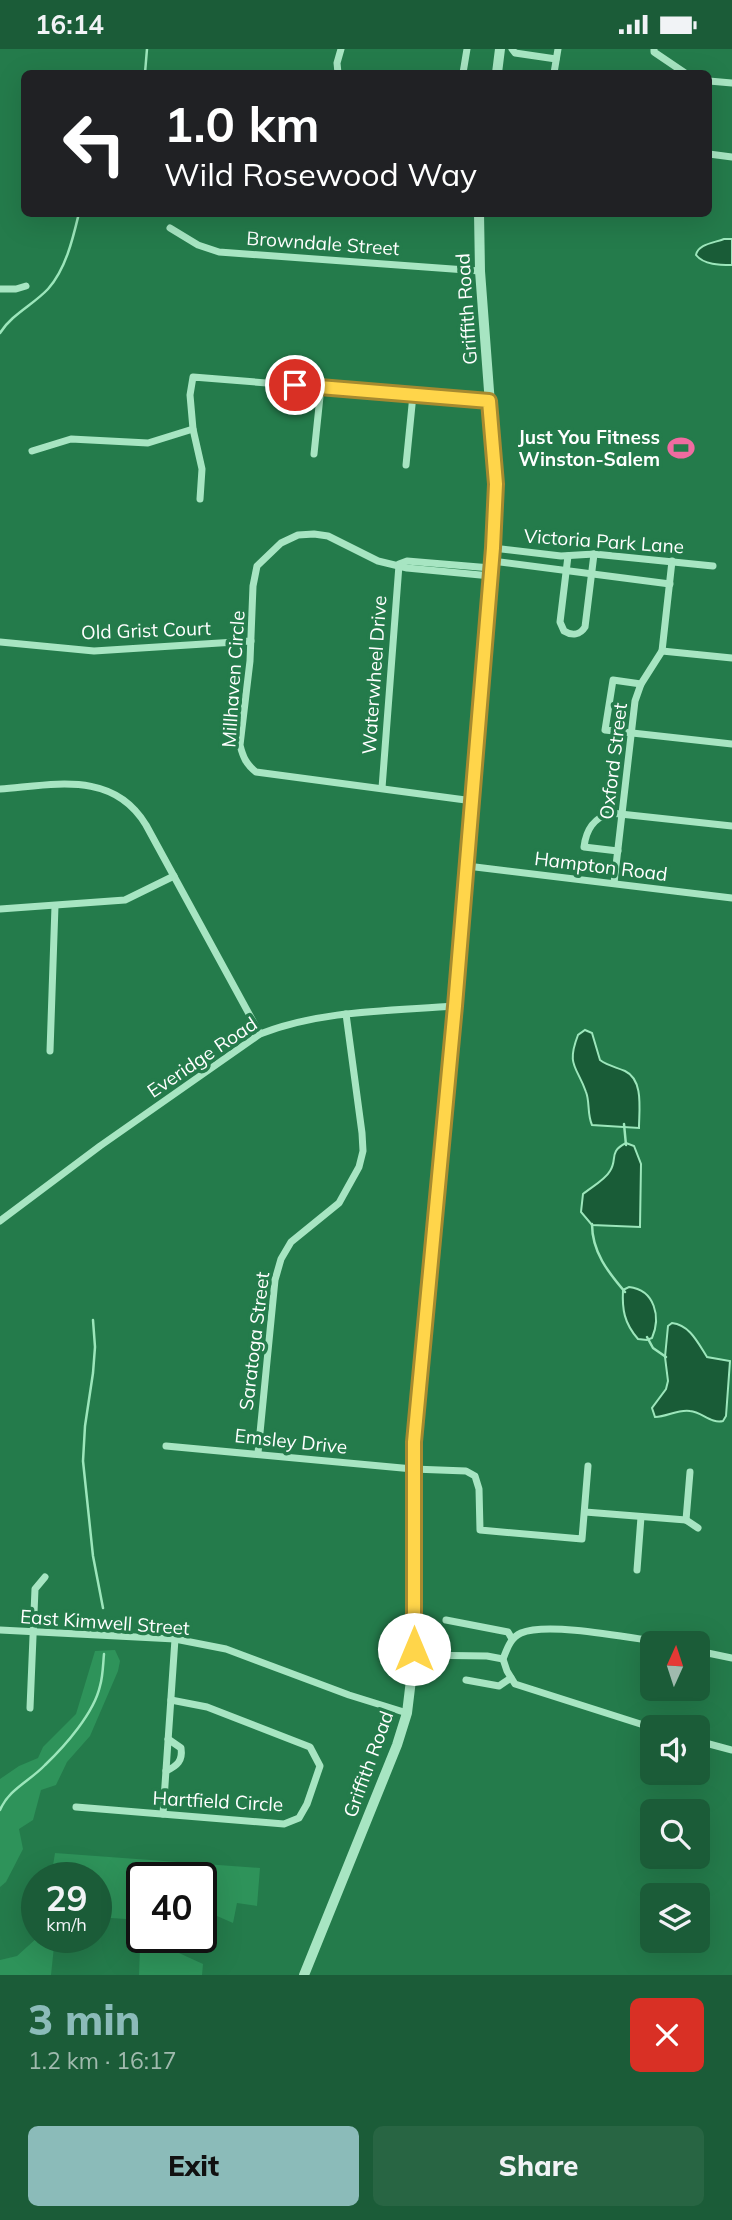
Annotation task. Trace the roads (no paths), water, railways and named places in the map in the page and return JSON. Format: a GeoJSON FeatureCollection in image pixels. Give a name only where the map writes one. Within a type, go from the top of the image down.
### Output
{"type":"FeatureCollection","features":[{"type":"Feature","properties":{"kind":"street"},"geometry":{"type":"LineString","coordinates":[[338,70],[341,49]]}},
{"type":"Feature","properties":{"kind":"street"},"geometry":{"type":"LineString","coordinates":[[464,70],[467,49]]}},
{"type":"Feature","properties":{"kind":"street"},"geometry":{"type":"LineString","coordinates":[[496,70],[500,49]]}},
{"type":"Feature","properties":{"kind":"street"},"geometry":{"type":"LineString","coordinates":[[512,49],[515,53],[556,59]]}},
{"type":"Feature","properties":{"kind":"street"},"geometry":{"type":"LineString","coordinates":[[554,70],[558,49]]}},
{"type":"Feature","properties":{"kind":"street"},"geometry":{"type":"LineString","coordinates":[[654,49],[654,53],[661,59],[680,70]]}},
{"type":"Feature","properties":{"kind":"street"},"geometry":{"type":"LineString","coordinates":[[712,81],[732,83]]}},
{"type":"Feature","properties":{"kind":"street"},"geometry":{"type":"LineString","coordinates":[[712,154],[732,157]]}},
{"type":"Feature","properties":{"kind":"street","name":"Griffith Road"},"geometry":{"type":"LineString","coordinates":[[304,1975],[397,1745],[407,1713],[414,1655],[413,1469],[467,866],[496,484],[480,271],[479,217]]}},
{"type":"Feature","properties":{"kind":"street","name":"Browndale Street"},"geometry":{"type":"LineString","coordinates":[[170,228],[198,245],[219,252],[480,271]]}},
{"type":"Feature","properties":{"kind":"street"},"geometry":{"type":"LineString","coordinates":[[0,289],[26,286]]}},
{"type":"Feature","properties":{"kind":"street"},"geometry":{"type":"LineString","coordinates":[[201,499],[202,469],[193,429],[190,395],[192,377],[489,401]]}},
{"type":"Feature","properties":{"kind":"street"},"geometry":{"type":"LineString","coordinates":[[314,454],[321,387]]}},
{"type":"Feature","properties":{"kind":"street"},"geometry":{"type":"LineString","coordinates":[[405,465],[413,395]]}},
{"type":"Feature","properties":{"kind":"street"},"geometry":{"type":"LineString","coordinates":[[32,451],[71,439],[148,443],[193,429]]}},
{"type":"Feature","properties":{"kind":"street","name":"Millhaven Circle"},"geometry":{"type":"LineString","coordinates":[[472,801],[256,772],[243,758],[240,745],[257,566],[281,543],[298,535],[314,534],[328,536],[378,561],[407,568],[491,568]]}},
{"type":"Feature","properties":{"kind":"street","name":"Victoria Park Lane"},"geometry":{"type":"LineString","coordinates":[[493,548],[568,556],[594,554],[713,566]]}},
{"type":"Feature","properties":{"kind":"street"},"geometry":{"type":"LineString","coordinates":[[568,556],[561,627],[568,633],[579,633],[585,627],[594,554]]}},
{"type":"Feature","properties":{"kind":"street"},"geometry":{"type":"LineString","coordinates":[[672,561],[662,650],[732,658]]}},
{"type":"Feature","properties":{"kind":"street","name":"Waterwheel Drive"},"geometry":{"type":"LineString","coordinates":[[382,788],[399,565]]}},
{"type":"Feature","properties":{"kind":"street","name":"Victoria Park Lane"},"geometry":{"type":"LineString","coordinates":[[491,568],[566,569],[591,575],[670,584]]}},
{"type":"Feature","properties":{"kind":"street","name":"Old Grist Court"},"geometry":{"type":"LineString","coordinates":[[0,642],[94,651],[251,641]]}},
{"type":"Feature","properties":{"kind":"street","name":"Oxford Street"},"geometry":{"type":"LineString","coordinates":[[614,883],[635,701],[662,650]]}},
{"type":"Feature","properties":{"kind":"street"},"geometry":{"type":"LineString","coordinates":[[642,684],[613,680],[605,730],[732,744]]}},
{"type":"Feature","properties":{"kind":"street"},"geometry":{"type":"LineString","coordinates":[[0,789],[78,784],[93,786],[116,795],[140,815],[260,1034]]}},
{"type":"Feature","properties":{"kind":"street"},"geometry":{"type":"LineString","coordinates":[[618,851],[584,847],[586,831],[604,815],[621,814],[732,826]]}},
{"type":"Feature","properties":{"kind":"street","name":"Hampton Road"},"geometry":{"type":"LineString","coordinates":[[467,866],[732,898]]}},
{"type":"Feature","properties":{"kind":"street"},"geometry":{"type":"LineString","coordinates":[[0,909],[114,902],[132,898],[174,876]]}},
{"type":"Feature","properties":{"kind":"street"},"geometry":{"type":"LineString","coordinates":[[50,1051],[55,906]]}},
{"type":"Feature","properties":{"kind":"street","name":"Everidge Road"},"geometry":{"type":"LineString","coordinates":[[0,1221],[100,1146],[260,1034],[317,1017],[455,1006]]}},
{"type":"Feature","properties":{"kind":"street","name":"Saratoga Street"},"geometry":{"type":"LineString","coordinates":[[258,1453],[275,1280],[281,1259],[291,1242],[339,1203],[359,1167],[363,1151],[346,1014]]}},
{"type":"Feature","properties":{"kind":"street","name":"Emsley Drive"},"geometry":{"type":"LineString","coordinates":[[166,1446],[413,1469],[466,1471],[475,1476],[479,1489],[480,1530],[582,1539],[585,1512]]}},
{"type":"Feature","properties":{"kind":"street"},"geometry":{"type":"LineString","coordinates":[[589,1467],[585,1512],[686,1520],[698,1528]]}},
{"type":"Feature","properties":{"kind":"street"},"geometry":{"type":"LineString","coordinates":[[686,1520],[690,1472]]}},
{"type":"Feature","properties":{"kind":"street"},"geometry":{"type":"LineString","coordinates":[[637,1570],[641,1517]]}},
{"type":"Feature","properties":{"kind":"street"},"geometry":{"type":"LineString","coordinates":[[30,1707],[35,1589],[45,1577]]}},
{"type":"Feature","properties":{"kind":"street"},"geometry":{"type":"LineString","coordinates":[[446,1620],[508,1632],[512,1639]]}},
{"type":"Feature","properties":{"kind":"street","name":"East Kimwell Street"},"geometry":{"type":"LineString","coordinates":[[0,1630],[175,1639],[226,1649],[349,1695],[407,1713]]}},
{"type":"Feature","properties":{"kind":"street"},"geometry":{"type":"LineString","coordinates":[[640,1639],[575,1631],[541,1630],[522,1633],[512,1639],[503,1659],[515,1684],[640,1724]]}},
{"type":"Feature","properties":{"kind":"street"},"geometry":{"type":"LineString","coordinates":[[163,1814],[175,1639]]}},
{"type":"Feature","properties":{"kind":"street"},"geometry":{"type":"LineString","coordinates":[[710,1653],[732,1658]]}},
{"type":"Feature","properties":{"kind":"street"},"geometry":{"type":"LineString","coordinates":[[414,1655],[486,1656],[503,1659]]}},
{"type":"Feature","properties":{"kind":"street"},"geometry":{"type":"LineString","coordinates":[[466,1681],[499,1686],[511,1678]]}},
{"type":"Feature","properties":{"kind":"street","name":"Hartfield Circle"},"geometry":{"type":"LineString","coordinates":[[76,1807],[284,1824],[299,1818],[307,1804],[320,1766],[310,1747],[207,1707],[171,1700]]}},
{"type":"Feature","properties":{"kind":"street"},"geometry":{"type":"LineString","coordinates":[[166,1771],[177,1765],[182,1756],[181,1748],[168,1739]]}},
{"type":"Feature","properties":{"kind":"street"},"geometry":{"type":"LineString","coordinates":[[710,1744],[732,1750]]}},
{"type":"Feature","properties":{"kind":"waterway"},"geometry":{"type":"LineString","coordinates":[[145,70],[147,49]]}},
{"type":"Feature","properties":{"kind":"waterway"},"geometry":{"type":"LineString","coordinates":[[0,333],[10,320],[42,295],[54,281],[68,253],[78,217]]}},
{"type":"Feature","properties":{"kind":"waterway"},"geometry":{"type":"LineString","coordinates":[[624,1124],[626,1145]]}},
{"type":"Feature","properties":{"kind":"waterway"},"geometry":{"type":"LineString","coordinates":[[592,1224],[598,1253],[625,1292]]}},
{"type":"Feature","properties":{"kind":"waterway"},"geometry":{"type":"LineString","coordinates":[[93,1320],[95,1347],[83,1461],[93,1556],[103,1608]]}},
{"type":"Feature","properties":{"kind":"waterway"},"geometry":{"type":"LineString","coordinates":[[647,1337],[653,1348],[666,1357]]}},
{"type":"Feature","properties":{"kind":"waterway"},"geometry":{"type":"LineString","coordinates":[[0,1810],[14,1791],[39,1771],[78,1729],[97,1696],[104,1654]]}},
{"type":"Feature","properties":{"kind":"place","name":"Just You Fitness Winston-Salem"},"geometry":{"type":"Point","coordinates":[681,448]}}]}
